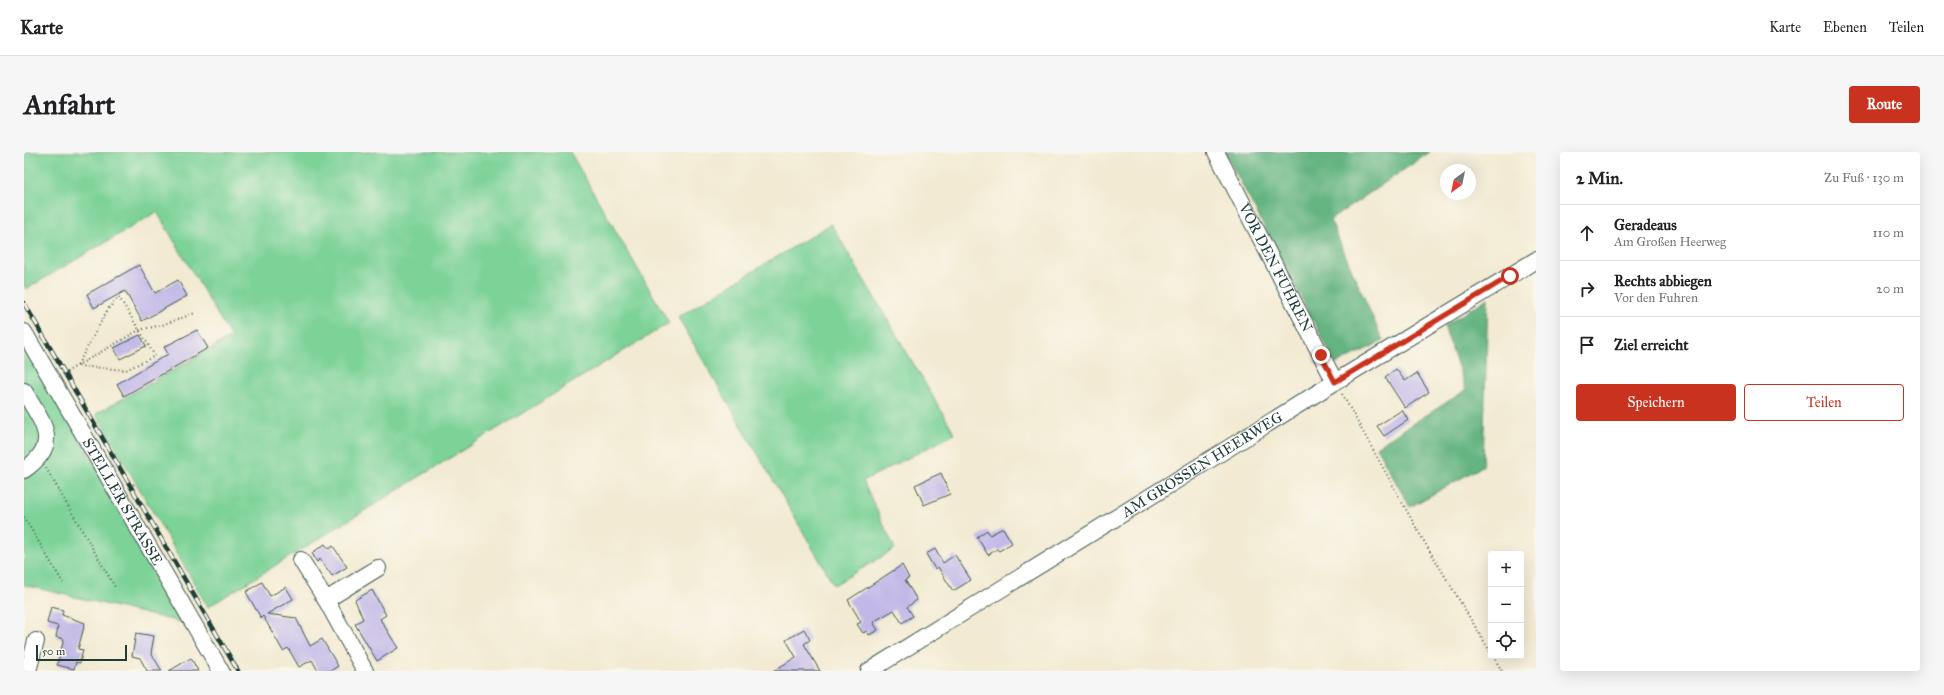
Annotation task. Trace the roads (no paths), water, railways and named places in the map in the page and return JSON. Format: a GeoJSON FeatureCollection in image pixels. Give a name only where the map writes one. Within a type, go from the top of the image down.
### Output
{"type":"FeatureCollection","features":[{"type":"Feature","properties":{"kind":"street","name":"VOR DEN FUHREN"},"geometry":{"type":"LineString","coordinates":[[1216,152],[1335,382]]}},
{"type":"Feature","properties":{"kind":"street","name":"AM GROSSEN HEERWEG"},"geometry":{"type":"LineString","coordinates":[[870,671],[1335,382],[1536,260]]}},
{"type":"Feature","properties":{"kind":"street","name":"STELLER STRASSE"},"geometry":{"type":"LineString","coordinates":[[24,332],[221,671]]}},
{"type":"Feature","properties":{"kind":"street"},"geometry":{"type":"LineString","coordinates":[[24,391],[47,432],[46,444],[40,457],[24,470]]}},
{"type":"Feature","properties":{"kind":"street"},"geometry":{"type":"LineString","coordinates":[[301,560],[326,600],[365,671]]}},
{"type":"Feature","properties":{"kind":"street"},"geometry":{"type":"LineString","coordinates":[[326,600],[378,568]]}},
{"type":"Feature","properties":{"kind":"street"},"geometry":{"type":"LineString","coordinates":[[28,671],[36,641]]}},
{"type":"Feature","properties":{"kind":"railway"},"geometry":{"type":"LineString","coordinates":[[24,303],[238,671]]}}]}
